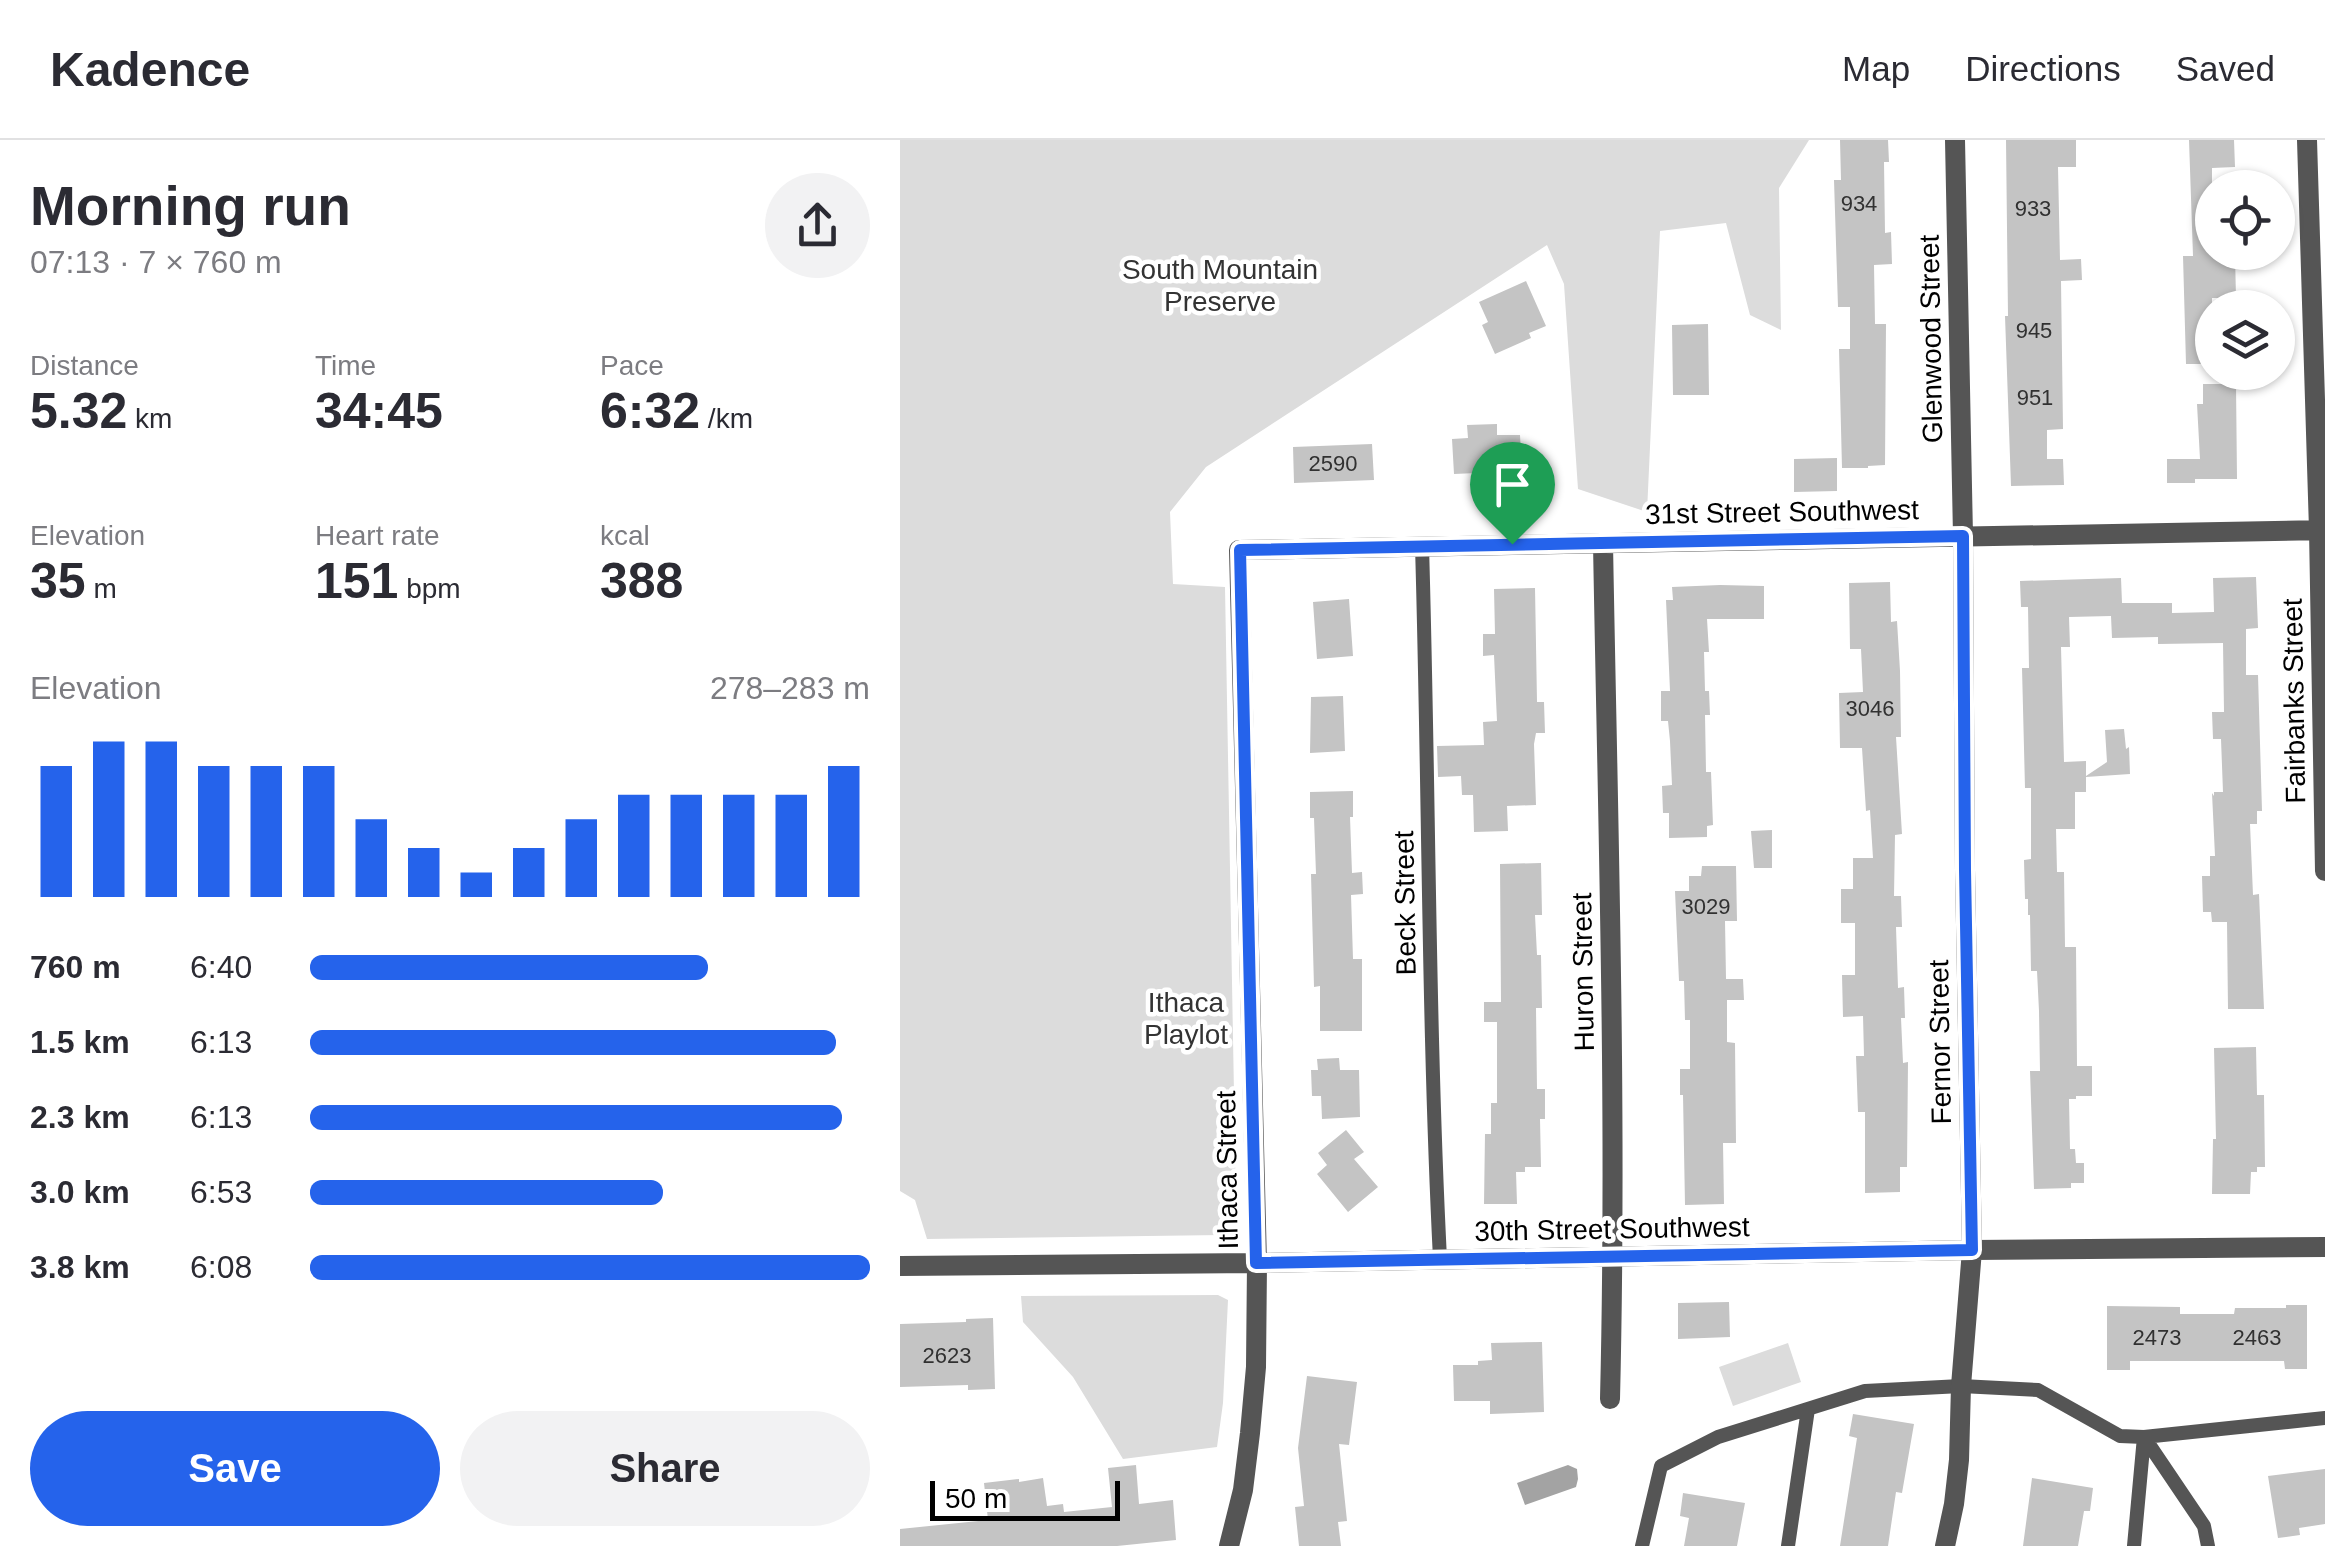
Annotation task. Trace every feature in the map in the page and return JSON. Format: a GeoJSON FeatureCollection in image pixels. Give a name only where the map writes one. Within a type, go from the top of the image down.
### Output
{"type":"FeatureCollection","features":[{"type":"Feature","properties":{"kind":"street","name":"Glenwood Street"},"geometry":{"type":"LineString","coordinates":[[1955,140],[1963,536]]}},
{"type":"Feature","properties":{"kind":"street","name":"Fairbanks Street"},"geometry":{"type":"LineString","coordinates":[[2307,140],[2322,530],[2325,871]]}},
{"type":"Feature","properties":{"kind":"street","name":"31st Street Southwest"},"geometry":{"type":"LineString","coordinates":[[1240,550],[2322,530]]}},
{"type":"Feature","properties":{"kind":"street","name":"Fernor Street"},"geometry":{"type":"LineString","coordinates":[[1945,1546],[1959,1460],[1972,1250],[1963,536]]}},
{"type":"Feature","properties":{"kind":"street","name":"Huron Street"},"geometry":{"type":"LineString","coordinates":[[1602,543],[1614,1256],[1610,1399]]}},
{"type":"Feature","properties":{"kind":"street","name":"Ithaca Street"},"geometry":{"type":"LineString","coordinates":[[1229,1546],[1242,1490],[1256,1367],[1240,550]]}},
{"type":"Feature","properties":{"kind":"street","name":"30th Street Southwest"},"geometry":{"type":"LineString","coordinates":[[900,1266],[2325,1247]]}},
{"type":"Feature","properties":{"kind":"lane","name":"Beck Street"},"geometry":{"type":"LineString","coordinates":[[1422,546],[1434,1150],[1440,1258]]}},
{"type":"Feature","properties":{"kind":"lane"},"geometry":{"type":"LineString","coordinates":[[1642,1546],[1661,1466],[1718,1437],[1866,1391],[1961,1386],[2038,1390],[2120,1436],[2144,1437],[2325,1418]]}},
{"type":"Feature","properties":{"kind":"lane"},"geometry":{"type":"LineString","coordinates":[[1788,1546],[1808,1409]]}},
{"type":"Feature","properties":{"kind":"lane"},"geometry":{"type":"LineString","coordinates":[[2134,1546],[2144,1437]]}},
{"type":"Feature","properties":{"kind":"lane"},"geometry":{"type":"LineString","coordinates":[[2144,1437],[2204,1526],[2208,1546]]}},
{"type":"Feature","properties":{"kind":"green space"},"geometry":{"type":"Polygon","coordinates":[[[900,140],[1809,140],[1779,188],[1781,330],[1750,315],[1726,223],[1660,231],[1647,512],[1578,489],[1564,284],[1547,245],[1206,467],[1170,512],[1173,584],[1225,587],[1236,1207],[1222,1235],[927,1239],[915,1200],[900,1191],[900,140]]]}},
{"type":"Feature","properties":{"kind":"green space"},"geometry":{"type":"Polygon","coordinates":[[[1218,1295],[1228,1300],[1217,1447],[1123,1459],[1073,1377],[1023,1322],[1021,1296],[1218,1295]]]}},
{"type":"Feature","properties":{"kind":"green space"},"geometry":{"type":"Polygon","coordinates":[[[1788,1343],[1801,1382],[1733,1406],[1719,1367],[1788,1343]]]}},
{"type":"Feature","properties":{"kind":"shaded area"},"geometry":{"type":"Polygon","coordinates":[[[1568,1465],[1577,1469],[1576,1487],[1525,1505],[1517,1483],[1568,1465]]]}},
{"type":"Feature","properties":{"kind":"building"},"geometry":{"type":"Polygon","coordinates":[[[1840,140],[1888,140],[1889,162],[1884,162],[1885,233],[1891,232],[1892,264],[1874,265],[1875,324],[1886,324],[1885,465],[1868,468],[1842,468],[1839,349],[1850,349],[1850,307],[1838,307],[1834,180],[1841,180],[1840,140]]]}},
{"type":"Feature","properties":{"kind":"building"},"geometry":{"type":"Polygon","coordinates":[[[2006,140],[2076,140],[2076,167],[2058,167],[2060,260],[2081,259],[2082,280],[2061,281],[2063,429],[2047,430],[2047,459],[2063,459],[2064,485],[2011,486],[2005,316],[2006,140]]]}},
{"type":"Feature","properties":{"kind":"building"},"geometry":{"type":"Polygon","coordinates":[[[2189,140],[2234,140],[2235,167],[2195,170],[2195,270],[2235,270],[2236,290],[2195,290],[2195,364],[2186,364],[2183,256],[2193,256],[2189,140]]]}},
{"type":"Feature","properties":{"kind":"building"},"geometry":{"type":"Polygon","coordinates":[[[1526,281],[1546,326],[1529,333],[1531,338],[1495,354],[1482,325],[1488,322],[1479,302],[1526,281]]]}},
{"type":"Feature","properties":{"kind":"building"},"geometry":{"type":"Polygon","coordinates":[[[1708,324],[1709,395],[1673,395],[1672,325],[1708,324]]]}},
{"type":"Feature","properties":{"kind":"building"},"geometry":{"type":"Polygon","coordinates":[[[2203,390],[2236,390],[2237,479],[2167,483],[2167,459],[2200,459],[2197,404],[2203,404],[2203,390]]]}},
{"type":"Feature","properties":{"kind":"building"},"geometry":{"type":"Polygon","coordinates":[[[1497,424],[1497,435],[1520,435],[1522,471],[1454,474],[1452,439],[1468,438],[1467,425],[1497,424]]]}},
{"type":"Feature","properties":{"kind":"building"},"geometry":{"type":"Polygon","coordinates":[[[1372,444],[1374,480],[1294,483],[1293,447],[1372,444]]]}},
{"type":"Feature","properties":{"kind":"building"},"geometry":{"type":"Polygon","coordinates":[[[1837,458],[1837,491],[1794,492],[1794,459],[1837,458]]]}},
{"type":"Feature","properties":{"kind":"building"},"geometry":{"type":"Polygon","coordinates":[[[2256,577],[2258,628],[2246,629],[2246,675],[2258,675],[2262,811],[2257,811],[2257,824],[2250,824],[2253,895],[2259,894],[2264,1009],[2228,1009],[2227,922],[2212,922],[2211,912],[2203,912],[2202,876],[2210,876],[2210,856],[2215,856],[2212,793],[2214,796],[2214,792],[2223,792],[2221,739],[2213,739],[2212,712],[2224,712],[2223,643],[2158,644],[2158,637],[2112,638],[2111,616],[2069,617],[2070,647],[2061,647],[2064,762],[2086,761],[2086,776],[2107,762],[2105,730],[2124,729],[2130,774],[2086,777],[2086,792],[2075,792],[2075,829],[2056,829],[2057,872],[2064,872],[2065,947],[2076,947],[2077,1066],[2092,1066],[2092,1096],[2069,1099],[2070,1149],[2075,1149],[2076,1163],[2084,1163],[2084,1183],[2071,1183],[2071,1188],[2034,1189],[2030,1071],[2040,1071],[2039,1011],[2025,899],[2024,860],[2031,859],[2031,788],[2025,788],[2022,668],[2029,668],[2028,607],[2021,607],[2020,581],[2121,578],[2122,603],[2172,603],[2172,613],[2214,612],[2213,578],[2256,577]]]}},
{"type":"Feature","properties":{"kind":"building"},"geometry":{"type":"Polygon","coordinates":[[[1890,582],[1891,622],[1897,621],[1900,671],[1901,737],[1896,737],[1902,834],[1895,835],[1894,896],[1901,896],[1902,927],[1896,927],[1898,988],[1904,987],[1903,1063],[1908,1062],[1907,1167],[1900,1167],[1900,1192],[1865,1193],[1865,1112],[1858,1112],[1856,1056],[1864,1056],[1863,1016],[1843,1017],[1842,975],[1855,975],[1855,923],[1841,923],[1841,889],[1853,889],[1853,858],[1873,858],[1862,748],[1840,748],[1839,693],[1863,692],[1861,649],[1850,649],[1849,583],[1890,582]]]}},
{"type":"Feature","properties":{"kind":"building"},"geometry":{"type":"Polygon","coordinates":[[[1764,586],[1764,619],[1707,619],[1705,691],[1709,691],[1710,715],[1705,715],[1706,772],[1711,772],[1713,825],[1707,826],[1707,837],[1669,838],[1669,813],[1663,813],[1662,786],[1672,785],[1670,741],[1668,721],[1661,721],[1661,691],[1670,691],[1666,600],[1673,600],[1672,587],[1764,586]]]}},
{"type":"Feature","properties":{"kind":"building"},"geometry":{"type":"Polygon","coordinates":[[[1535,588],[1537,702],[1544,702],[1545,733],[1536,733],[1534,744],[1536,805],[1507,806],[1508,831],[1474,832],[1473,795],[1462,795],[1461,776],[1438,777],[1437,746],[1484,745],[1483,722],[1497,721],[1494,655],[1483,656],[1483,634],[1495,634],[1494,589],[1535,588]]]}},
{"type":"Feature","properties":{"kind":"building"},"geometry":{"type":"Polygon","coordinates":[[[1349,599],[1353,656],[1317,659],[1313,602],[1349,599]]]}},
{"type":"Feature","properties":{"kind":"building"},"geometry":{"type":"Polygon","coordinates":[[[1343,696],[1345,751],[1310,753],[1311,697],[1343,696]]]}},
{"type":"Feature","properties":{"kind":"building"},"geometry":{"type":"Polygon","coordinates":[[[1353,791],[1352,873],[1362,872],[1363,894],[1351,895],[1353,959],[1362,959],[1362,1031],[1320,1031],[1320,986],[1314,987],[1311,874],[1316,874],[1310,792],[1353,791]]]}},
{"type":"Feature","properties":{"kind":"building"},"geometry":{"type":"Polygon","coordinates":[[[1772,830],[1772,868],[1754,868],[1751,831],[1772,830]]]}},
{"type":"Feature","properties":{"kind":"building"},"geometry":{"type":"Polygon","coordinates":[[[1541,863],[1542,915],[1535,915],[1542,1008],[1536,1008],[1537,1089],[1545,1089],[1545,1119],[1540,1119],[1541,1167],[1525,1167],[1525,1172],[1516,1172],[1517,1204],[1484,1204],[1485,1134],[1491,1134],[1491,1103],[1497,1103],[1497,1022],[1484,1022],[1484,1002],[1501,1002],[1500,864],[1541,863]]]}},
{"type":"Feature","properties":{"kind":"building"},"geometry":{"type":"Polygon","coordinates":[[[1702,866],[1736,866],[1737,921],[1725,921],[1726,979],[1743,979],[1744,1000],[1727,1000],[1727,1042],[1735,1043],[1736,1143],[1723,1143],[1724,1204],[1685,1205],[1680,1069],[1690,1069],[1690,1020],[1685,1020],[1684,981],[1679,981],[1675,891],[1689,891],[1689,876],[1701,876],[1702,866]]]}},
{"type":"Feature","properties":{"kind":"building"},"geometry":{"type":"Polygon","coordinates":[[[2256,1047],[2257,1095],[2264,1095],[2265,1167],[2251,1172],[2250,1194],[2212,1194],[2216,1139],[2214,1048],[2256,1047]]]}},
{"type":"Feature","properties":{"kind":"building"},"geometry":{"type":"Polygon","coordinates":[[[1339,1058],[1340,1070],[1359,1070],[1360,1117],[1322,1119],[1321,1096],[1312,1096],[1311,1070],[1318,1070],[1317,1059],[1339,1058]]]}},
{"type":"Feature","properties":{"kind":"building"},"geometry":{"type":"Polygon","coordinates":[[[1346,1130],[1364,1152],[1354,1159],[1378,1187],[1348,1212],[1317,1174],[1327,1165],[1318,1153],[1346,1130]]]}},
{"type":"Feature","properties":{"kind":"building"},"geometry":{"type":"Polygon","coordinates":[[[1729,1302],[1730,1337],[1678,1339],[1678,1303],[1729,1302]]]}},
{"type":"Feature","properties":{"kind":"building"},"geometry":{"type":"Polygon","coordinates":[[[2307,1305],[2307,1369],[2285,1369],[2284,1361],[2130,1361],[2130,1370],[2107,1370],[2107,1306],[2180,1307],[2180,1314],[2234,1314],[2235,1308],[2307,1305]]]}},
{"type":"Feature","properties":{"kind":"building"},"geometry":{"type":"Polygon","coordinates":[[[993,1318],[995,1389],[968,1390],[968,1385],[900,1387],[900,1324],[993,1318]]]}},
{"type":"Feature","properties":{"kind":"building"},"geometry":{"type":"Polygon","coordinates":[[[1542,1342],[1544,1412],[1490,1414],[1490,1401],[1454,1401],[1453,1365],[1478,1365],[1478,1361],[1492,1360],[1491,1343],[1542,1342]]]}},
{"type":"Feature","properties":{"kind":"building"},"geometry":{"type":"Polygon","coordinates":[[[1307,1376],[1357,1382],[1349,1445],[1339,1444],[1347,1521],[1338,1522],[1341,1546],[1299,1546],[1295,1507],[1304,1506],[1298,1448],[1307,1376]]]}},
{"type":"Feature","properties":{"kind":"building"},"geometry":{"type":"Polygon","coordinates":[[[1853,1414],[1914,1424],[1902,1493],[1896,1492],[1888,1546],[1840,1546],[1857,1438],[1849,1436],[1853,1414]]]}},
{"type":"Feature","properties":{"kind":"building"},"geometry":{"type":"Polygon","coordinates":[[[1136,1465],[1139,1504],[1173,1500],[1176,1540],[1117,1546],[900,1546],[900,1529],[988,1520],[984,1483],[1043,1478],[1047,1506],[1063,1504],[1064,1512],[1112,1507],[1108,1468],[1136,1465]]]}},
{"type":"Feature","properties":{"kind":"building"},"geometry":{"type":"Polygon","coordinates":[[[2325,1469],[2325,1524],[2299,1528],[2300,1535],[2278,1538],[2268,1476],[2325,1469]]]}},
{"type":"Feature","properties":{"kind":"building"},"geometry":{"type":"Polygon","coordinates":[[[2032,1478],[2093,1488],[2078,1546],[2023,1546],[2032,1478]]]}},
{"type":"Feature","properties":{"kind":"building"},"geometry":{"type":"Polygon","coordinates":[[[1683,1493],[1745,1503],[1737,1546],[1684,1546],[1689,1518],[1680,1516],[1683,1493]]]}},
{"type":"Feature","properties":{"kind":"route"},"geometry":{"type":"LineString","coordinates":[[1963,536],[1972,1250],[1256,1263],[1240,550],[1512,544],[1963,536]]}},
{"type":"Feature","properties":{"kind":"park label","name":"South Mountain Preserve"},"geometry":{"type":"Point","coordinates":[1220,285]}},
{"type":"Feature","properties":{"kind":"park label","name":"Ithaca Playlot"},"geometry":{"type":"Point","coordinates":[1186,1018]}}]}
